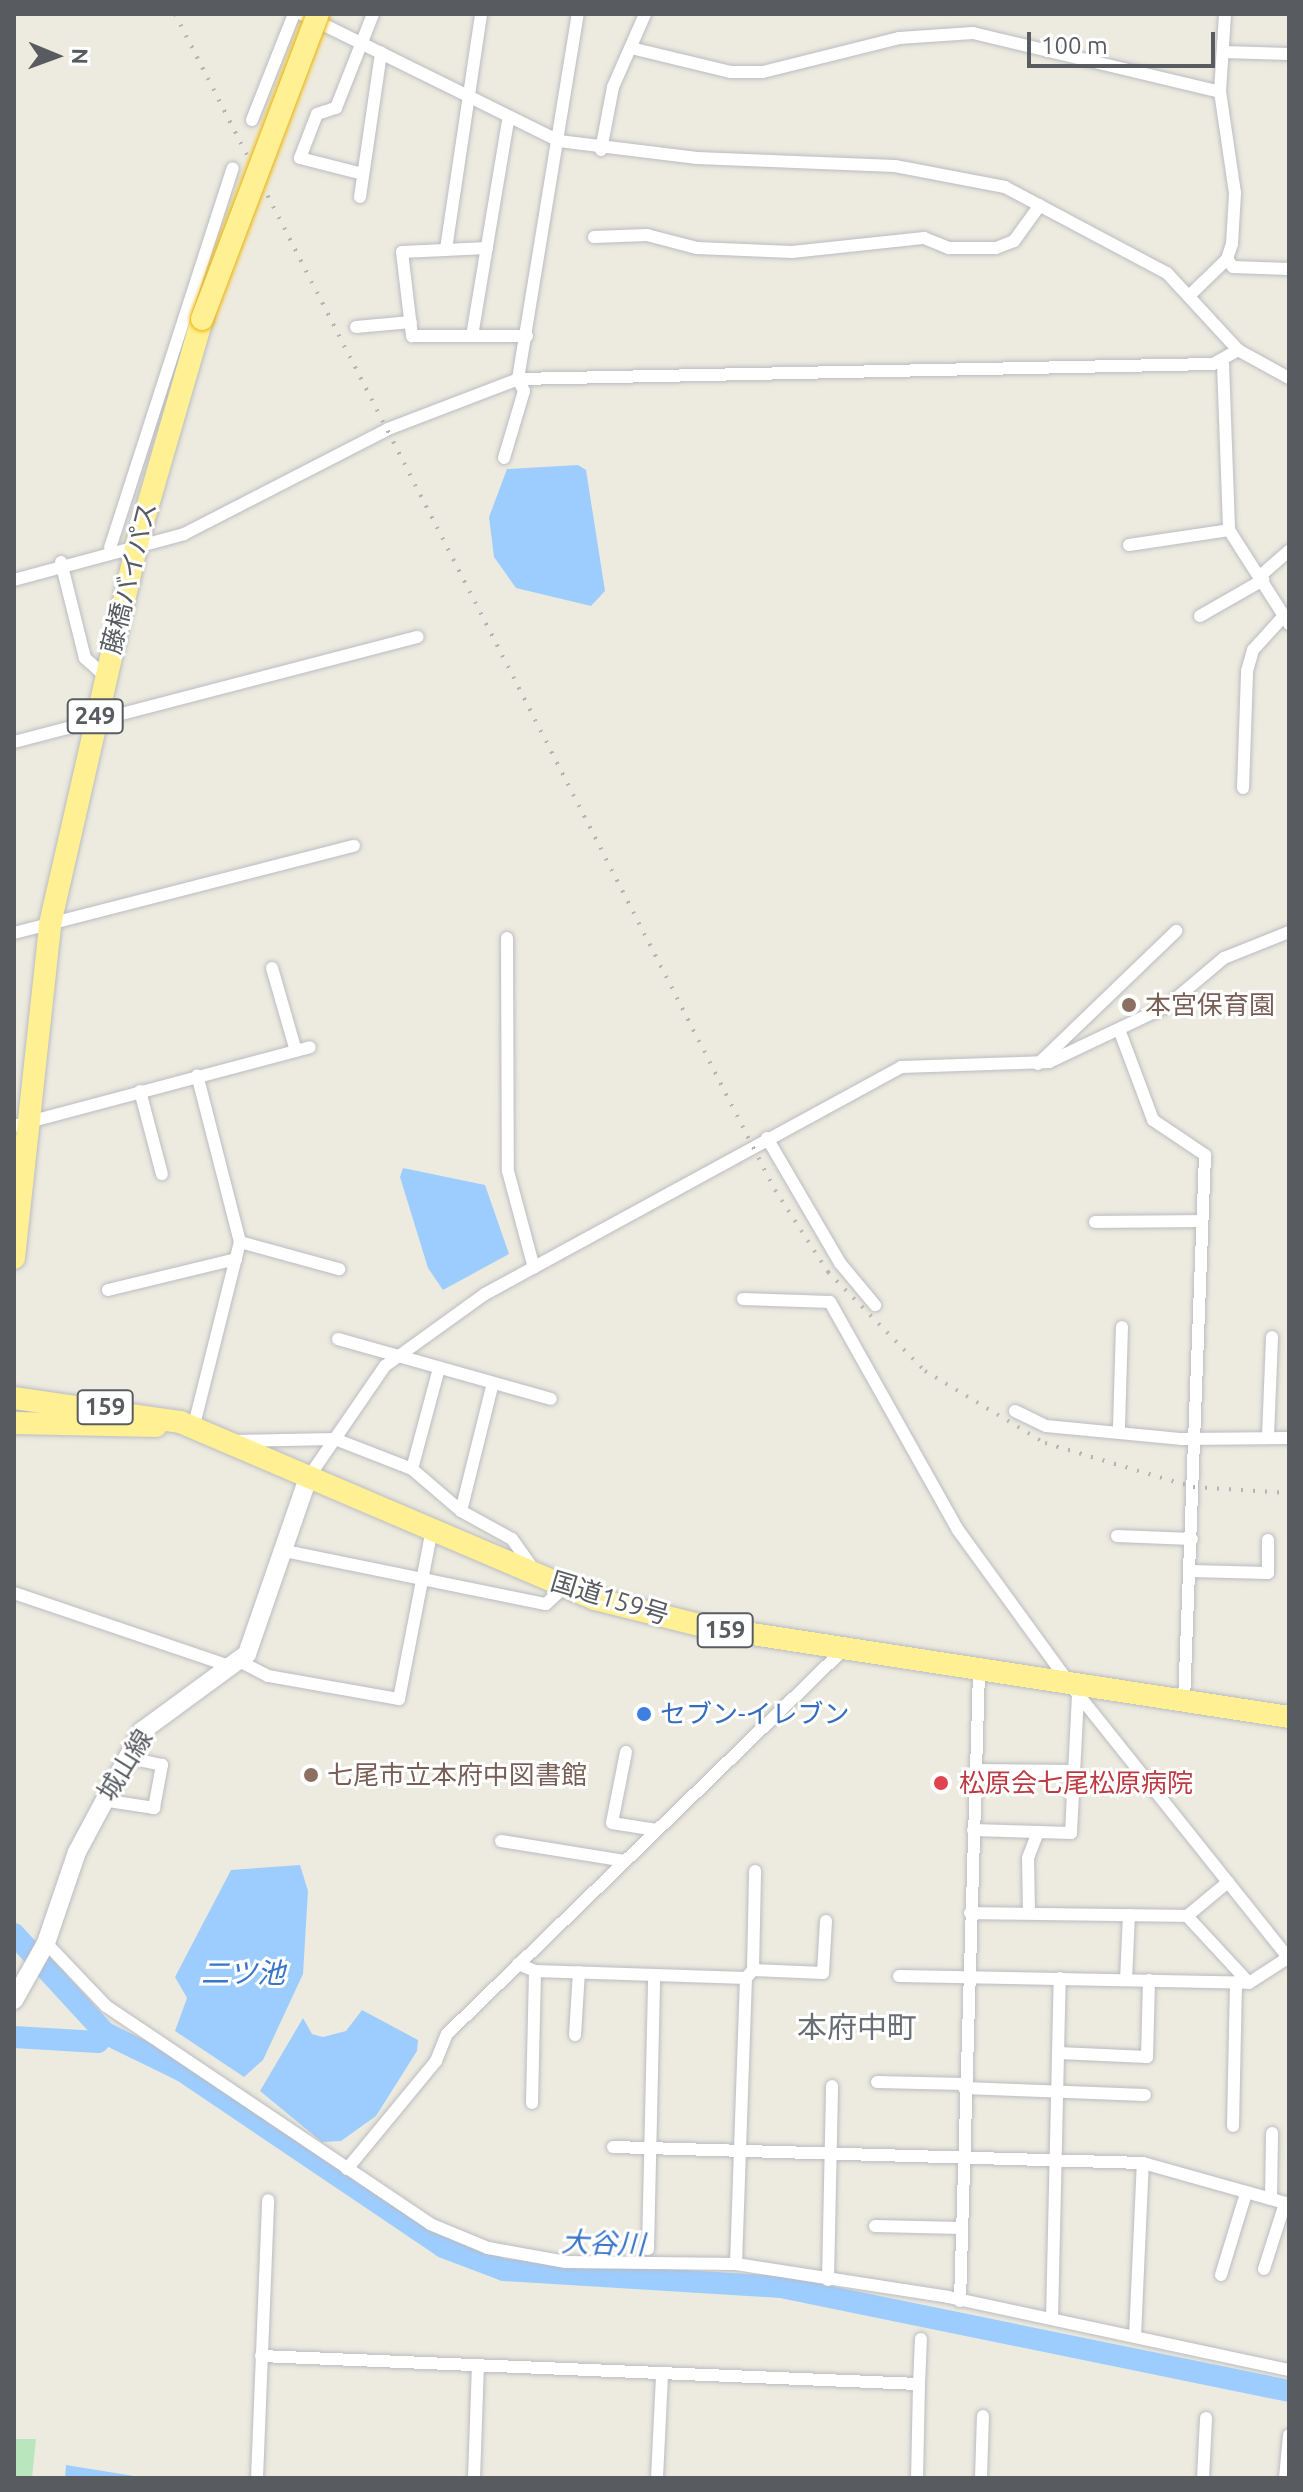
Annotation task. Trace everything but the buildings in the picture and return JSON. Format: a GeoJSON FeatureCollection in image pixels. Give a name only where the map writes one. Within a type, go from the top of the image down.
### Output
{"type":"FeatureCollection","features":[{"type":"Feature","properties":{"kind":"highway","name":"藤橋バイパス"},"geometry":{"type":"LineString","coordinates":[[14,1258],[18,1124],[50,924],[104,675],[137,543],[202,319],[318,14]]}},
{"type":"Feature","properties":{"kind":"highway","name":"国道159号"},"geometry":{"type":"LineString","coordinates":[[14,1398],[140,1411],[193,1429],[431,1534],[565,1586],[707,1627],[1074,1689],[1289,1717]]}},
{"type":"Feature","properties":{"kind":"highway","name":"国道159号"},"geometry":{"type":"LineString","coordinates":[[14,1423],[193,1429]]}},
{"type":"Feature","properties":{"kind":"main road","name":"城山線"},"geometry":{"type":"LineString","coordinates":[[14,2000],[31,1975],[102,1800],[125,1757],[174,1701],[247,1654],[308,1478]]}},
{"type":"Feature","properties":{"kind":"street"},"geometry":{"type":"LineString","coordinates":[[252,120],[294,14]]}},
{"type":"Feature","properties":{"kind":"street"},"geometry":{"type":"LineString","coordinates":[[302,14],[362,42],[508,121],[559,141],[601,150],[895,166],[1005,187],[1167,273],[1238,350],[1289,378]]}},
{"type":"Feature","properties":{"kind":"street"},"geometry":{"type":"LineString","coordinates":[[363,174],[300,158],[317,114],[336,108],[373,14]]}},
{"type":"Feature","properties":{"kind":"street"},"geometry":{"type":"LineString","coordinates":[[446,249],[481,14]]}},
{"type":"Feature","properties":{"kind":"street"},"geometry":{"type":"LineString","coordinates":[[504,458],[524,391],[518,379],[578,14]]}},
{"type":"Feature","properties":{"kind":"street"},"geometry":{"type":"LineString","coordinates":[[601,150],[631,48],[645,14]]}},
{"type":"Feature","properties":{"kind":"street"},"geometry":{"type":"LineString","coordinates":[[1190,295],[1227,259],[1235,193],[1220,92],[1225,14]]}},
{"type":"Feature","properties":{"kind":"street"},"geometry":{"type":"LineString","coordinates":[[631,48],[731,72],[763,72],[899,38],[973,33],[1220,92]]}},
{"type":"Feature","properties":{"kind":"street"},"geometry":{"type":"LineString","coordinates":[[1223,52],[1289,54]]}},
{"type":"Feature","properties":{"kind":"street"},"geometry":{"type":"LineString","coordinates":[[360,197],[381,53]]}},
{"type":"Feature","properties":{"kind":"street"},"geometry":{"type":"LineString","coordinates":[[472,336],[508,121]]}},
{"type":"Feature","properties":{"kind":"street"},"geometry":{"type":"LineString","coordinates":[[110,548],[233,168]]}},
{"type":"Feature","properties":{"kind":"street"},"geometry":{"type":"LineString","coordinates":[[594,237],[792,252],[924,238],[949,248],[996,248],[1014,241],[1040,205]]}},
{"type":"Feature","properties":{"kind":"street"},"geometry":{"type":"LineString","coordinates":[[487,248],[402,252],[412,336],[527,336]]}},
{"type":"Feature","properties":{"kind":"street"},"geometry":{"type":"LineString","coordinates":[[1227,259],[1233,267],[1289,269]]}},
{"type":"Feature","properties":{"kind":"street"},"geometry":{"type":"LineString","coordinates":[[356,327],[411,322]]}},
{"type":"Feature","properties":{"kind":"street"},"geometry":{"type":"LineString","coordinates":[[14,580],[110,548],[184,534],[388,429],[518,379],[1223,364],[1238,350]]}},
{"type":"Feature","properties":{"kind":"street"},"geometry":{"type":"LineString","coordinates":[[1223,364],[1229,530],[1262,578],[1286,621],[1253,650],[1247,671],[1243,788]]}},
{"type":"Feature","properties":{"kind":"street"},"geometry":{"type":"LineString","coordinates":[[1129,545],[1229,530]]}},
{"type":"Feature","properties":{"kind":"street"},"geometry":{"type":"LineString","coordinates":[[1200,616],[1262,578],[1289,551]]}},
{"type":"Feature","properties":{"kind":"street"},"geometry":{"type":"LineString","coordinates":[[61,562],[85,658],[104,675]]}},
{"type":"Feature","properties":{"kind":"street"},"geometry":{"type":"LineString","coordinates":[[14,742],[418,637]]}},
{"type":"Feature","properties":{"kind":"street"},"geometry":{"type":"LineString","coordinates":[[14,933],[354,846]]}},
{"type":"Feature","properties":{"kind":"street"},"geometry":{"type":"LineString","coordinates":[[1035,1066],[1176,931]]}},
{"type":"Feature","properties":{"kind":"street"},"geometry":{"type":"LineString","coordinates":[[308,1478],[397,1356],[450,1314],[901,1067],[1035,1066],[1120,1032],[1167,1006],[1224,958],[1289,932]]}},
{"type":"Feature","properties":{"kind":"street"},"geometry":{"type":"LineString","coordinates":[[507,938],[508,1171],[534,1268]]}},
{"type":"Feature","properties":{"kind":"street"},"geometry":{"type":"LineString","coordinates":[[272,968],[296,1051]]}},
{"type":"Feature","properties":{"kind":"street"},"geometry":{"type":"LineString","coordinates":[[1120,1032],[1153,1120],[1205,1155],[1184,1701]]}},
{"type":"Feature","properties":{"kind":"street"},"geometry":{"type":"LineString","coordinates":[[18,1124],[310,1047]]}},
{"type":"Feature","properties":{"kind":"street"},"geometry":{"type":"LineString","coordinates":[[193,1429],[240,1242],[197,1075]]}},
{"type":"Feature","properties":{"kind":"street"},"geometry":{"type":"LineString","coordinates":[[140,1091],[162,1174]]}},
{"type":"Feature","properties":{"kind":"street"},"geometry":{"type":"LineString","coordinates":[[767,1138],[840,1263],[875,1305]]}},
{"type":"Feature","properties":{"kind":"street"},"geometry":{"type":"LineString","coordinates":[[1095,1222],[1202,1221]]}},
{"type":"Feature","properties":{"kind":"street"},"geometry":{"type":"LineString","coordinates":[[240,1242],[339,1269]]}},
{"type":"Feature","properties":{"kind":"street"},"geometry":{"type":"LineString","coordinates":[[108,1290],[236,1259]]}},
{"type":"Feature","properties":{"kind":"street"},"geometry":{"type":"LineString","coordinates":[[743,1299],[830,1302],[935,1493],[1074,1689],[1289,1958],[1242,1983],[899,1976]]}},
{"type":"Feature","properties":{"kind":"street"},"geometry":{"type":"LineString","coordinates":[[1119,1427],[1122,1327]]}},
{"type":"Feature","properties":{"kind":"street"},"geometry":{"type":"LineString","coordinates":[[1268,1437],[1272,1337]]}},
{"type":"Feature","properties":{"kind":"street"},"geometry":{"type":"LineString","coordinates":[[338,1339],[551,1399]]}},
{"type":"Feature","properties":{"kind":"street"},"geometry":{"type":"LineString","coordinates":[[412,1469],[439,1368]]}},
{"type":"Feature","properties":{"kind":"street"},"geometry":{"type":"LineString","coordinates":[[461,1511],[493,1383]]}},
{"type":"Feature","properties":{"kind":"street"},"geometry":{"type":"LineString","coordinates":[[1015,1411],[1046,1426],[1119,1427],[1141,1435],[1289,1438]]}},
{"type":"Feature","properties":{"kind":"street"},"geometry":{"type":"LineString","coordinates":[[222,1442],[335,1439],[412,1469],[461,1511],[512,1539],[537,1574]]}},
{"type":"Feature","properties":{"kind":"street"},"geometry":{"type":"LineString","coordinates":[[14,1593],[268,1676],[399,1699],[431,1534]]}},
{"type":"Feature","properties":{"kind":"street"},"geometry":{"type":"LineString","coordinates":[[1117,1536],[1192,1539]]}},
{"type":"Feature","properties":{"kind":"street"},"geometry":{"type":"LineString","coordinates":[[1191,1571],[1268,1573],[1268,1540]]}},
{"type":"Feature","properties":{"kind":"street"},"geometry":{"type":"LineString","coordinates":[[285,1551],[422,1582],[546,1604],[565,1586]]}},
{"type":"Feature","properties":{"kind":"street"},"geometry":{"type":"LineString","coordinates":[[347,2169],[436,2061],[447,2034],[844,1649]]}},
{"type":"Feature","properties":{"kind":"street"},"geometry":{"type":"LineString","coordinates":[[960,2301],[967,1978],[979,1671]]}},
{"type":"Feature","properties":{"kind":"street"},"geometry":{"type":"LineString","coordinates":[[973,1830],[1071,1833],[1075,1771],[1074,1689]]}},
{"type":"Feature","properties":{"kind":"street"},"geometry":{"type":"LineString","coordinates":[[626,1752],[612,1823],[656,1830]]}},
{"type":"Feature","properties":{"kind":"street"},"geometry":{"type":"LineString","coordinates":[[102,1800],[154,1808],[162,1765],[125,1757]]}},
{"type":"Feature","properties":{"kind":"street"},"geometry":{"type":"LineString","coordinates":[[975,1770],[1075,1771]]}},
{"type":"Feature","properties":{"kind":"street"},"geometry":{"type":"LineString","coordinates":[[1029,1913],[1028,1858],[1038,1832]]}},
{"type":"Feature","properties":{"kind":"street"},"geometry":{"type":"LineString","coordinates":[[501,1841],[624,1861]]}},
{"type":"Feature","properties":{"kind":"street"},"geometry":{"type":"LineString","coordinates":[[736,2264],[755,1871]]}},
{"type":"Feature","properties":{"kind":"street"},"geometry":{"type":"LineString","coordinates":[[970,1913],[1187,1916],[1228,1882]]}},
{"type":"Feature","properties":{"kind":"street"},"geometry":{"type":"LineString","coordinates":[[1126,1980],[1129,1915]]}},
{"type":"Feature","properties":{"kind":"street"},"geometry":{"type":"LineString","coordinates":[[1187,1916],[1242,1983],[1233,2126]]}},
{"type":"Feature","properties":{"kind":"street"},"geometry":{"type":"LineString","coordinates":[[518,1964],[535,1971],[654,1975],[823,1973],[826,1921]]}},
{"type":"Feature","properties":{"kind":"street"},"geometry":{"type":"LineString","coordinates":[[44,1946],[106,2006],[203,2065],[347,2169],[430,2224],[514,2255],[736,2264],[960,2301],[1289,2370]]}},
{"type":"Feature","properties":{"kind":"street"},"geometry":{"type":"LineString","coordinates":[[532,2103],[535,1971]]}},
{"type":"Feature","properties":{"kind":"street"},"geometry":{"type":"LineString","coordinates":[[575,2035],[579,1972]]}},
{"type":"Feature","properties":{"kind":"street"},"geometry":{"type":"LineString","coordinates":[[648,2249],[654,1975]]}},
{"type":"Feature","properties":{"kind":"street"},"geometry":{"type":"LineString","coordinates":[[1052,2319],[1060,1978]]}},
{"type":"Feature","properties":{"kind":"street"},"geometry":{"type":"LineString","coordinates":[[1059,2053],[1147,2057],[1149,1980]]}},
{"type":"Feature","properties":{"kind":"street"},"geometry":{"type":"LineString","coordinates":[[877,2082],[1145,2095]]}},
{"type":"Feature","properties":{"kind":"street"},"geometry":{"type":"LineString","coordinates":[[828,2280],[832,2086]]}},
{"type":"Feature","properties":{"kind":"street"},"geometry":{"type":"LineString","coordinates":[[1271,2199],[1272,2133]]}},
{"type":"Feature","properties":{"kind":"street"},"geometry":{"type":"LineString","coordinates":[[613,2147],[742,2147],[963,2159],[1143,2163],[1287,2204],[1264,2269]]}},
{"type":"Feature","properties":{"kind":"street"},"geometry":{"type":"LineString","coordinates":[[1135,2336],[1143,2163]]}},
{"type":"Feature","properties":{"kind":"street"},"geometry":{"type":"LineString","coordinates":[[1221,2275],[1246,2193]]}},
{"type":"Feature","properties":{"kind":"street"},"geometry":{"type":"LineString","coordinates":[[257,2478],[268,2200]]}},
{"type":"Feature","properties":{"kind":"street"},"geometry":{"type":"LineString","coordinates":[[875,2226],[962,2228]]}},
{"type":"Feature","properties":{"kind":"street"},"geometry":{"type":"LineString","coordinates":[[917,2478],[921,2339]]}},
{"type":"Feature","properties":{"kind":"street"},"geometry":{"type":"LineString","coordinates":[[261,2356],[919,2384]]}},
{"type":"Feature","properties":{"kind":"street"},"geometry":{"type":"LineString","coordinates":[[474,2478],[478,2366]]}},
{"type":"Feature","properties":{"kind":"street"},"geometry":{"type":"LineString","coordinates":[[657,2478],[662,2374]]}},
{"type":"Feature","properties":{"kind":"street"},"geometry":{"type":"LineString","coordinates":[[981,2478],[983,2416]]}},
{"type":"Feature","properties":{"kind":"street"},"geometry":{"type":"LineString","coordinates":[[1203,2478],[1206,2418]]}},
{"type":"Feature","properties":{"kind":"street"},"geometry":{"type":"LineString","coordinates":[[1285,2478],[1289,2435]]}},
{"type":"Feature","properties":{"kind":"green space"},"geometry":{"type":"Polygon","coordinates":[[[14,2439],[36,2439],[32,2478],[14,2478],[14,2439]]]}},
{"type":"Feature","properties":{"kind":"water"},"geometry":{"type":"Polygon","coordinates":[[[578,465],[586,470],[605,591],[591,606],[516,588],[494,557],[489,517],[507,469],[578,465]]]}},
{"type":"Feature","properties":{"kind":"water"},"geometry":{"type":"Polygon","coordinates":[[[403,1168],[485,1185],[509,1254],[443,1290],[428,1268],[400,1177],[403,1168]]]}},
{"type":"Feature","properties":{"kind":"water","name":"二ツ池"},"geometry":{"type":"Polygon","coordinates":[[[300,1865],[308,1891],[303,1974],[263,2060],[244,2077],[175,2031],[187,1998],[175,1977],[231,1870],[300,1865]]]}},
{"type":"Feature","properties":{"kind":"water","name":"二ツ池"},"geometry":{"type":"Polygon","coordinates":[[[362,2010],[418,2040],[417,2051],[376,2116],[341,2141],[322,2142],[260,2091],[303,2018],[312,2034],[323,2037],[346,2031],[362,2010]]]}},
{"type":"Feature","properties":{"kind":"water"},"geometry":{"type":"Polygon","coordinates":[[[66,2465],[140,2477],[141,2478],[65,2478],[66,2465]]]}},
{"type":"Feature","properties":{"kind":"waterway","name":"大谷川"},"geometry":{"type":"LineString","coordinates":[[14,1934],[105,2033],[181,2070],[443,2247],[504,2270],[781,2287],[1289,2391]]}},
{"type":"Feature","properties":{"kind":"waterway"},"geometry":{"type":"LineString","coordinates":[[14,2037],[98,2042],[105,2033]]}},
{"type":"Feature","properties":{"kind":"railway"},"geometry":{"type":"LineString","coordinates":[[175,14],[775,1190],[828,1272],[925,1371],[1045,1443],[1193,1487],[1289,1493]]}},
{"type":"Feature","properties":{"kind":"place","name":"本宮保育園"},"geometry":{"type":"Point","coordinates":[1129,1005]}},
{"type":"Feature","properties":{"kind":"place","name":"セブン-イレブン"},"geometry":{"type":"Point","coordinates":[644,1714]}},
{"type":"Feature","properties":{"kind":"place","name":"七尾市立本府中図書館"},"geometry":{"type":"Point","coordinates":[311,1775]}},
{"type":"Feature","properties":{"kind":"place","name":"松原会七尾松原病院"},"geometry":{"type":"Point","coordinates":[941,1783]}},
{"type":"Feature","properties":{"kind":"district","name":"本府中町"},"geometry":{"type":"Point","coordinates":[857,2027]}}]}
